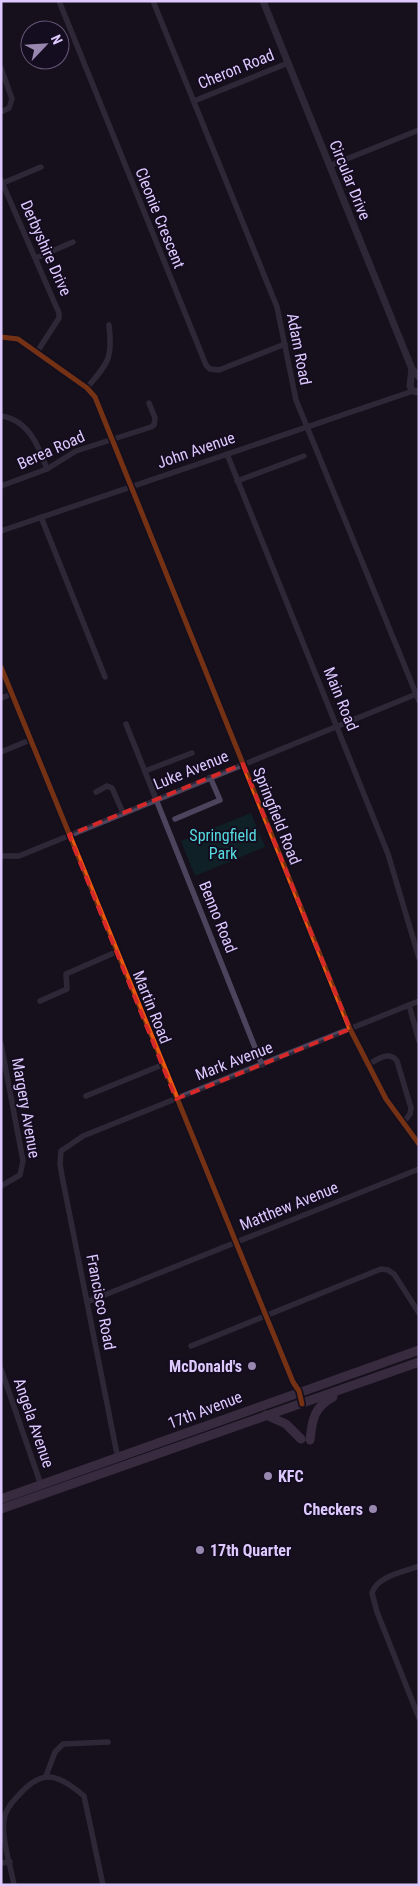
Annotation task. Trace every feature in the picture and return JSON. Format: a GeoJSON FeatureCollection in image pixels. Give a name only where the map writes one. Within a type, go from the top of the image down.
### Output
{"type":"FeatureCollection","features":[{"type":"Feature","properties":{"kind":"main road","name":"17th Avenue"},"geometry":{"type":"LineString","coordinates":[[1,1499],[118,1459],[295,1393],[419,1350]]}},
{"type":"Feature","properties":{"kind":"main road"},"geometry":{"type":"LineString","coordinates":[[1,1508],[266,1415],[353,1387],[419,1362]]}},
{"type":"Feature","properties":{"kind":"main road"},"geometry":{"type":"LineString","coordinates":[[266,1415],[286,1424],[306,1440],[316,1410],[330,1399],[353,1387]]}},
{"type":"Feature","properties":{"kind":"street","name":"Cleonie Crescent"},"geometry":{"type":"LineString","coordinates":[[59,1],[206,365],[210,369],[219,370],[285,344]]}},
{"type":"Feature","properties":{"kind":"street","name":"Adam Road"},"geometry":{"type":"LineString","coordinates":[[153,1],[277,306],[292,387],[419,701]]}},
{"type":"Feature","properties":{"kind":"street","name":"Circular Drive"},"geometry":{"type":"LineString","coordinates":[[263,1],[412,369],[419,377]]}},
{"type":"Feature","properties":{"kind":"street","name":"Cheron Road"},"geometry":{"type":"LineString","coordinates":[[194,100],[288,63]]}},
{"type":"Feature","properties":{"kind":"street"},"geometry":{"type":"LineString","coordinates":[[1,68],[12,99],[9,108],[1,112]]}},
{"type":"Feature","properties":{"kind":"street"},"geometry":{"type":"LineString","coordinates":[[329,166],[419,130]]}},
{"type":"Feature","properties":{"kind":"street"},"geometry":{"type":"LineString","coordinates":[[2,182],[41,167]]}},
{"type":"Feature","properties":{"kind":"street","name":"Derbyshire Drive"},"geometry":{"type":"LineString","coordinates":[[2,182],[59,313],[58,318],[37,352]]}},
{"type":"Feature","properties":{"kind":"street"},"geometry":{"type":"LineString","coordinates":[[36,258],[73,242]]}},
{"type":"Feature","properties":{"kind":"street"},"geometry":{"type":"LineString","coordinates":[[1,337],[18,339],[87,388],[110,358],[112,345],[109,326]]}},
{"type":"Feature","properties":{"kind":"street"},"geometry":{"type":"LineString","coordinates":[[412,369],[410,382],[417,393]]}},
{"type":"Feature","properties":{"kind":"street"},"geometry":{"type":"LineString","coordinates":[[410,382],[419,377]]}},
{"type":"Feature","properties":{"kind":"street","name":"John Avenue"},"geometry":{"type":"LineString","coordinates":[[398,394],[410,382]]}},
{"type":"Feature","properties":{"kind":"street","name":"Springfield Road"},"geometry":{"type":"LineString","coordinates":[[87,388],[95,397],[129,487],[350,1029],[386,1099],[419,1144]]}},
{"type":"Feature","properties":{"kind":"street","name":"John Avenue"},"geometry":{"type":"LineString","coordinates":[[1,531],[398,394],[417,393]]}},
{"type":"Feature","properties":{"kind":"street","name":"Berea Road"},"geometry":{"type":"LineString","coordinates":[[1,486],[47,469],[71,454],[154,425],[155,418],[149,403]]}},
{"type":"Feature","properties":{"kind":"street"},"geometry":{"type":"LineString","coordinates":[[1,416],[11,419],[33,435],[47,469]]}},
{"type":"Feature","properties":{"kind":"street","name":"Main Road"},"geometry":{"type":"LineString","coordinates":[[227,454],[388,854],[419,958]]}},
{"type":"Feature","properties":{"kind":"street"},"geometry":{"type":"LineString","coordinates":[[238,480],[304,456]]}},
{"type":"Feature","properties":{"kind":"street"},"geometry":{"type":"LineString","coordinates":[[41,517],[105,677]]}},
{"type":"Feature","properties":{"kind":"street","name":"Martin Road"},"geometry":{"type":"LineString","coordinates":[[1,668],[266,1315],[293,1382],[295,1393]]}},
{"type":"Feature","properties":{"kind":"street","name":"Luke Avenue"},"geometry":{"type":"LineString","coordinates":[[1,856],[19,856],[417,693]]}},
{"type":"Feature","properties":{"kind":"street"},"geometry":{"type":"LineString","coordinates":[[1,698],[12,694]]}},
{"type":"Feature","properties":{"kind":"street","name":"Benno Road"},"geometry":{"type":"LineString","coordinates":[[126,724],[262,1065]]}},
{"type":"Feature","properties":{"kind":"street"},"geometry":{"type":"LineString","coordinates":[[1,752],[30,740]]}},
{"type":"Feature","properties":{"kind":"street"},"geometry":{"type":"LineString","coordinates":[[144,771],[192,753]]}},
{"type":"Feature","properties":{"kind":"street"},"geometry":{"type":"LineString","coordinates":[[176,819],[220,800],[210,777]]}},
{"type":"Feature","properties":{"kind":"street"},"geometry":{"type":"LineString","coordinates":[[96,792],[110,786],[123,813]]}},
{"type":"Feature","properties":{"kind":"street"},"geometry":{"type":"LineString","coordinates":[[40,1001],[67,989],[66,974],[116,952]]}},
{"type":"Feature","properties":{"kind":"street","name":"Mark Avenue"},"geometry":{"type":"LineString","coordinates":[[62,1151],[83,1136],[419,1001]]}},
{"type":"Feature","properties":{"kind":"street"},"geometry":{"type":"LineString","coordinates":[[409,1005],[419,1041]]}},
{"type":"Feature","properties":{"kind":"street","name":"Margery Avenue"},"geometry":{"type":"LineString","coordinates":[[1,1044],[23,1161],[20,1175],[1,1186]]}},
{"type":"Feature","properties":{"kind":"street"},"geometry":{"type":"LineString","coordinates":[[367,1065],[387,1056],[395,1058],[397,1061],[411,1108],[410,1114],[403,1123]]}},
{"type":"Feature","properties":{"kind":"street"},"geometry":{"type":"LineString","coordinates":[[86,1096],[162,1065]]}},
{"type":"Feature","properties":{"kind":"street","name":"Francisco Road"},"geometry":{"type":"LineString","coordinates":[[62,1151],[60,1169],[118,1459]]}},
{"type":"Feature","properties":{"kind":"street","name":"Matthew Avenue"},"geometry":{"type":"LineString","coordinates":[[87,1302],[419,1169]]}},
{"type":"Feature","properties":{"kind":"street"},"geometry":{"type":"LineString","coordinates":[[191,1346],[380,1270],[388,1270],[394,1274],[419,1313]]}},
{"type":"Feature","properties":{"kind":"street","name":"Angela Avenue"},"geometry":{"type":"LineString","coordinates":[[1,1369],[41,1485]]}},
{"type":"Feature","properties":{"kind":"street"},"geometry":{"type":"LineString","coordinates":[[295,1393],[298,1405]]}},
{"type":"Feature","properties":{"kind":"street"},"geometry":{"type":"LineString","coordinates":[[419,1566],[386,1578],[374,1588],[372,1598],[419,1718]]}},
{"type":"Feature","properties":{"kind":"street"},"geometry":{"type":"LineString","coordinates":[[46,1776],[55,1752],[63,1744],[108,1742]]}},
{"type":"Feature","properties":{"kind":"street"},"geometry":{"type":"LineString","coordinates":[[14,1885],[3,1825],[5,1812],[26,1785],[39,1777],[46,1776],[68,1784],[84,1796],[103,1885]]}},
{"type":"Feature","properties":{"kind":"street"},"geometry":{"type":"LineString","coordinates":[[1,1863],[10,1862]]}},
{"type":"Feature","properties":{"kind":"highlighted area"},"geometry":{"type":"Polygon","coordinates":[[[243,764],[350,1029],[176,1099],[69,835],[243,764]]]}},
{"type":"Feature","properties":{"kind":"green space","name":"Springfield Park"},"geometry":{"type":"Polygon","coordinates":[[[251,813],[265,847],[195,876],[181,841],[251,813]]]}},
{"type":"Feature","properties":{"kind":"cycle path"},"geometry":{"type":"LineString","coordinates":[[1,337],[18,339],[87,388],[95,397],[350,1029],[386,1099],[419,1144]]}},
{"type":"Feature","properties":{"kind":"cycle path"},"geometry":{"type":"LineString","coordinates":[[1,667],[293,1382],[299,1391],[302,1404]]}},
{"type":"Feature","properties":{"kind":"place","name":"McDonald's"},"geometry":{"type":"Point","coordinates":[252,1366]}},
{"type":"Feature","properties":{"kind":"place","name":"KFC"},"geometry":{"type":"Point","coordinates":[268,1476]}},
{"type":"Feature","properties":{"kind":"place","name":"Checkers"},"geometry":{"type":"Point","coordinates":[373,1509]}},
{"type":"Feature","properties":{"kind":"place","name":"17th Quarter"},"geometry":{"type":"Point","coordinates":[200,1550]}}]}
